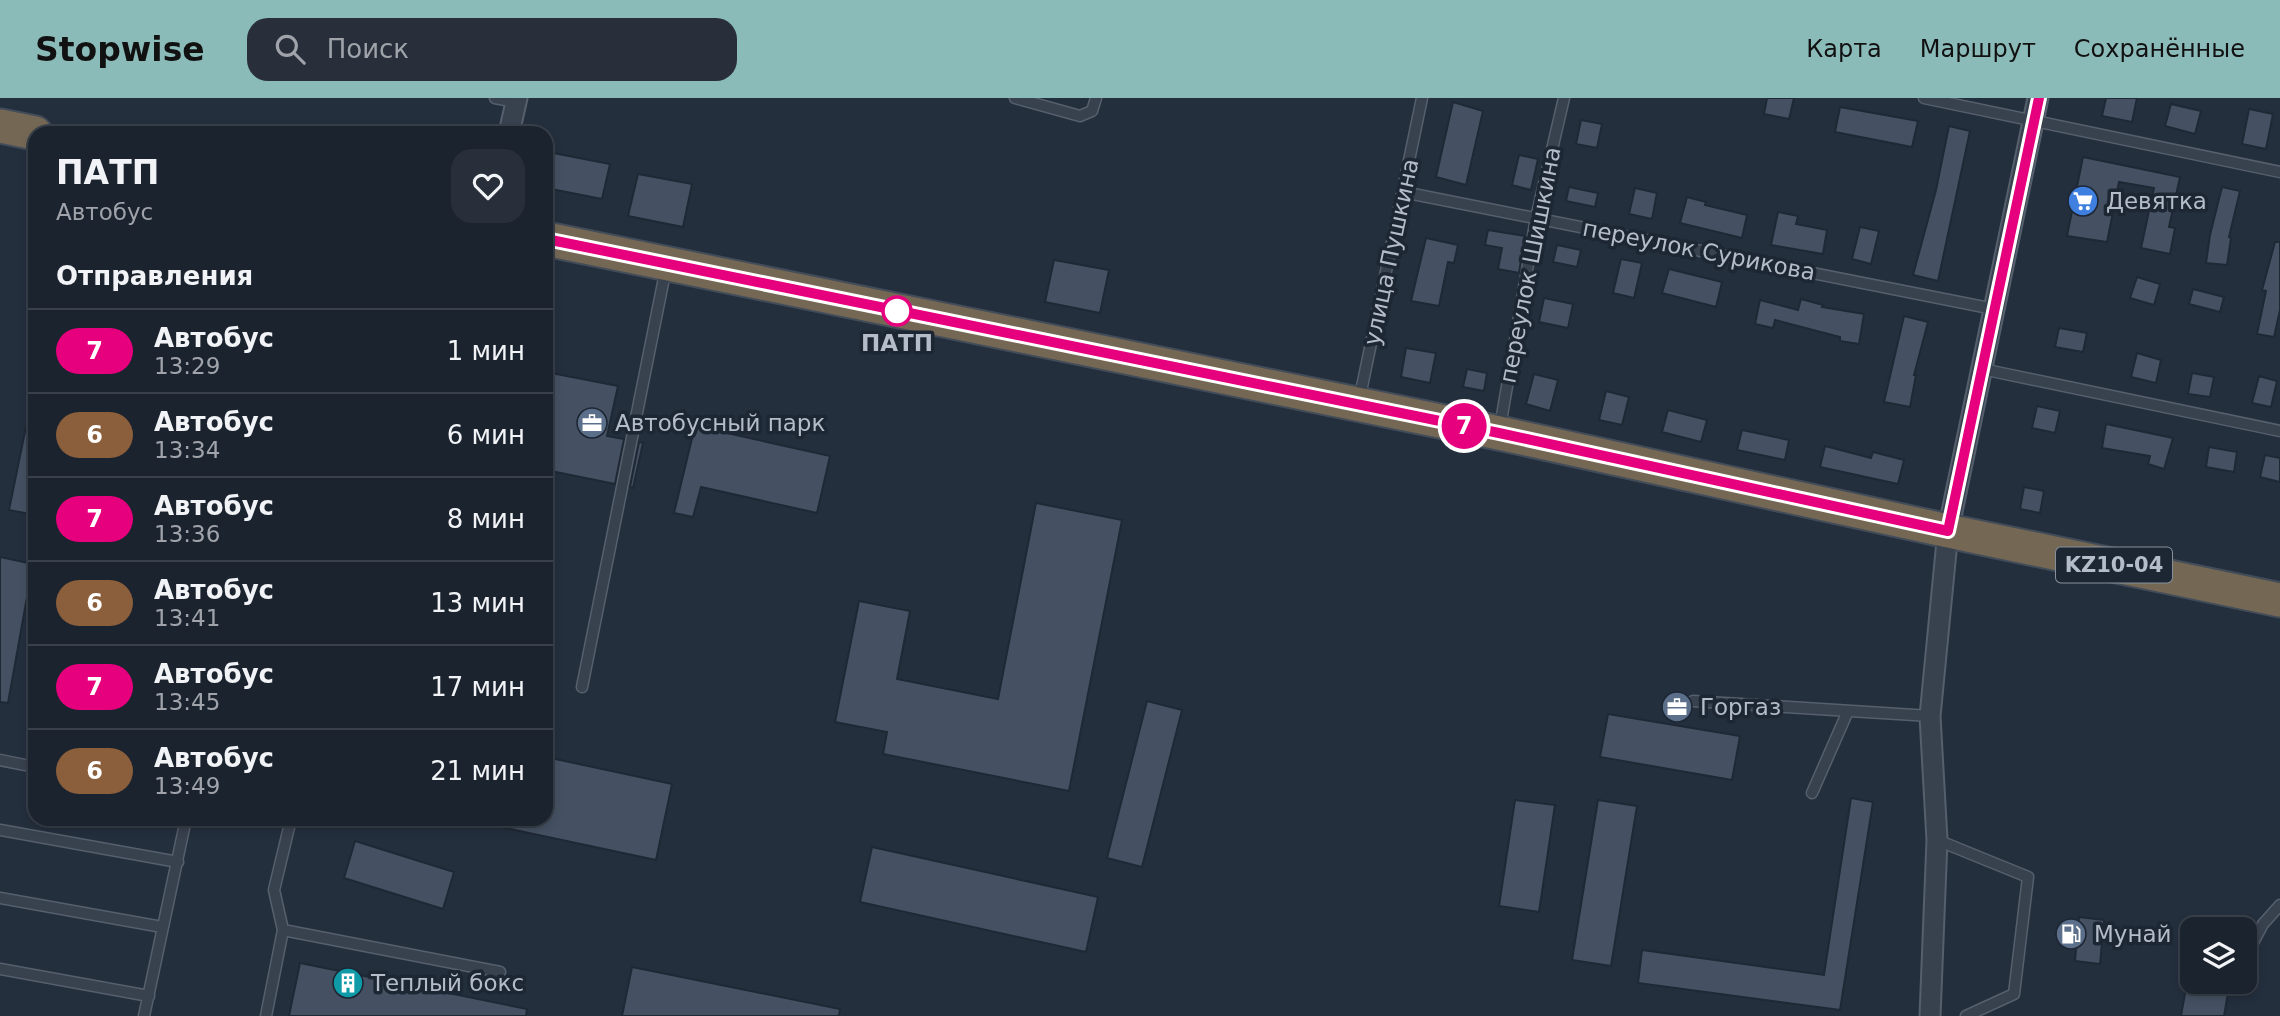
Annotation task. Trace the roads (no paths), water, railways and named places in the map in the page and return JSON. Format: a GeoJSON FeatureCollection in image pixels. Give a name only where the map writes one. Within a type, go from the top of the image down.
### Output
{"type":"FeatureCollection","features":[{"type":"Feature","properties":{"kind":"highway"},"geometry":{"type":"LineString","coordinates":[[0,126],[28,132]]}},
{"type":"Feature","properties":{"kind":"highway","name":"KZ10-04"},"geometry":{"type":"LineString","coordinates":[[553,240],[1499,433],[2280,600]]}},
{"type":"Feature","properties":{"kind":"street"},"geometry":{"type":"LineString","coordinates":[[1930,1016],[1937,839],[1930,716],[1948,531],[2039,98]]}},
{"type":"Feature","properties":{"kind":"street"},"geometry":{"type":"LineString","coordinates":[[510,126],[516,100]]}},
{"type":"Feature","properties":{"kind":"lane"},"geometry":{"type":"LineString","coordinates":[[495,98],[516,100]]}},
{"type":"Feature","properties":{"kind":"lane"},"geometry":{"type":"LineString","coordinates":[[1015,98],[1080,116],[1092,111],[1096,98]]}},
{"type":"Feature","properties":{"kind":"lane","name":"улица Пушкина"},"geometry":{"type":"LineString","coordinates":[[1359,405],[1422,98]]}},
{"type":"Feature","properties":{"kind":"lane","name":"переулок Шишкина"},"geometry":{"type":"LineString","coordinates":[[1499,433],[1536,218],[1564,98]]}},
{"type":"Feature","properties":{"kind":"lane"},"geometry":{"type":"LineString","coordinates":[[1924,98],[2280,172]]}},
{"type":"Feature","properties":{"kind":"lane","name":"переулок Сурикова"},"geometry":{"type":"LineString","coordinates":[[1404,192],[1994,309]]}},
{"type":"Feature","properties":{"kind":"lane"},"geometry":{"type":"LineString","coordinates":[[582,687],[667,264]]}},
{"type":"Feature","properties":{"kind":"lane"},"geometry":{"type":"LineString","coordinates":[[1982,369],[2280,431]]}},
{"type":"Feature","properties":{"kind":"lane"},"geometry":{"type":"LineString","coordinates":[[1693,701],[1930,716]]}},
{"type":"Feature","properties":{"kind":"lane"},"geometry":{"type":"LineString","coordinates":[[1812,793],[1848,711]]}},
{"type":"Feature","properties":{"kind":"lane"},"geometry":{"type":"LineString","coordinates":[[0,760],[28,766]]}},
{"type":"Feature","properties":{"kind":"lane"},"geometry":{"type":"LineString","coordinates":[[144,1016],[185,826]]}},
{"type":"Feature","properties":{"kind":"lane"},"geometry":{"type":"LineString","coordinates":[[266,1016],[283,930],[274,890],[289,826]]}},
{"type":"Feature","properties":{"kind":"lane"},"geometry":{"type":"LineString","coordinates":[[0,830],[178,862]]}},
{"type":"Feature","properties":{"kind":"lane"},"geometry":{"type":"LineString","coordinates":[[1937,839],[2028,877],[2014,994],[1966,1016]]}},
{"type":"Feature","properties":{"kind":"lane"},"geometry":{"type":"LineString","coordinates":[[0,898],[162,927]]}},
{"type":"Feature","properties":{"kind":"lane"},"geometry":{"type":"LineString","coordinates":[[2257,935],[2280,905]]}},
{"type":"Feature","properties":{"kind":"lane"},"geometry":{"type":"LineString","coordinates":[[283,930],[500,972]]}},
{"type":"Feature","properties":{"kind":"lane"},"geometry":{"type":"LineString","coordinates":[[0,969],[149,996]]}},
{"type":"Feature","properties":{"kind":"place","name":"Девятка"},"geometry":{"type":"Point","coordinates":[2083,201]}},
{"type":"Feature","properties":{"kind":"place","name":"ПАТП"},"geometry":{"type":"Point","coordinates":[897,311]}},
{"type":"Feature","properties":{"kind":"place","name":"Автобусный парк"},"geometry":{"type":"Point","coordinates":[592,423]}},
{"type":"Feature","properties":{"kind":"place","name":"Горгаз"},"geometry":{"type":"Point","coordinates":[1677,707]}},
{"type":"Feature","properties":{"kind":"place","name":"Мунай"},"geometry":{"type":"Point","coordinates":[2071,934]}},
{"type":"Feature","properties":{"kind":"place","name":"Теплый бокс"},"geometry":{"type":"Point","coordinates":[348,983]}}]}
